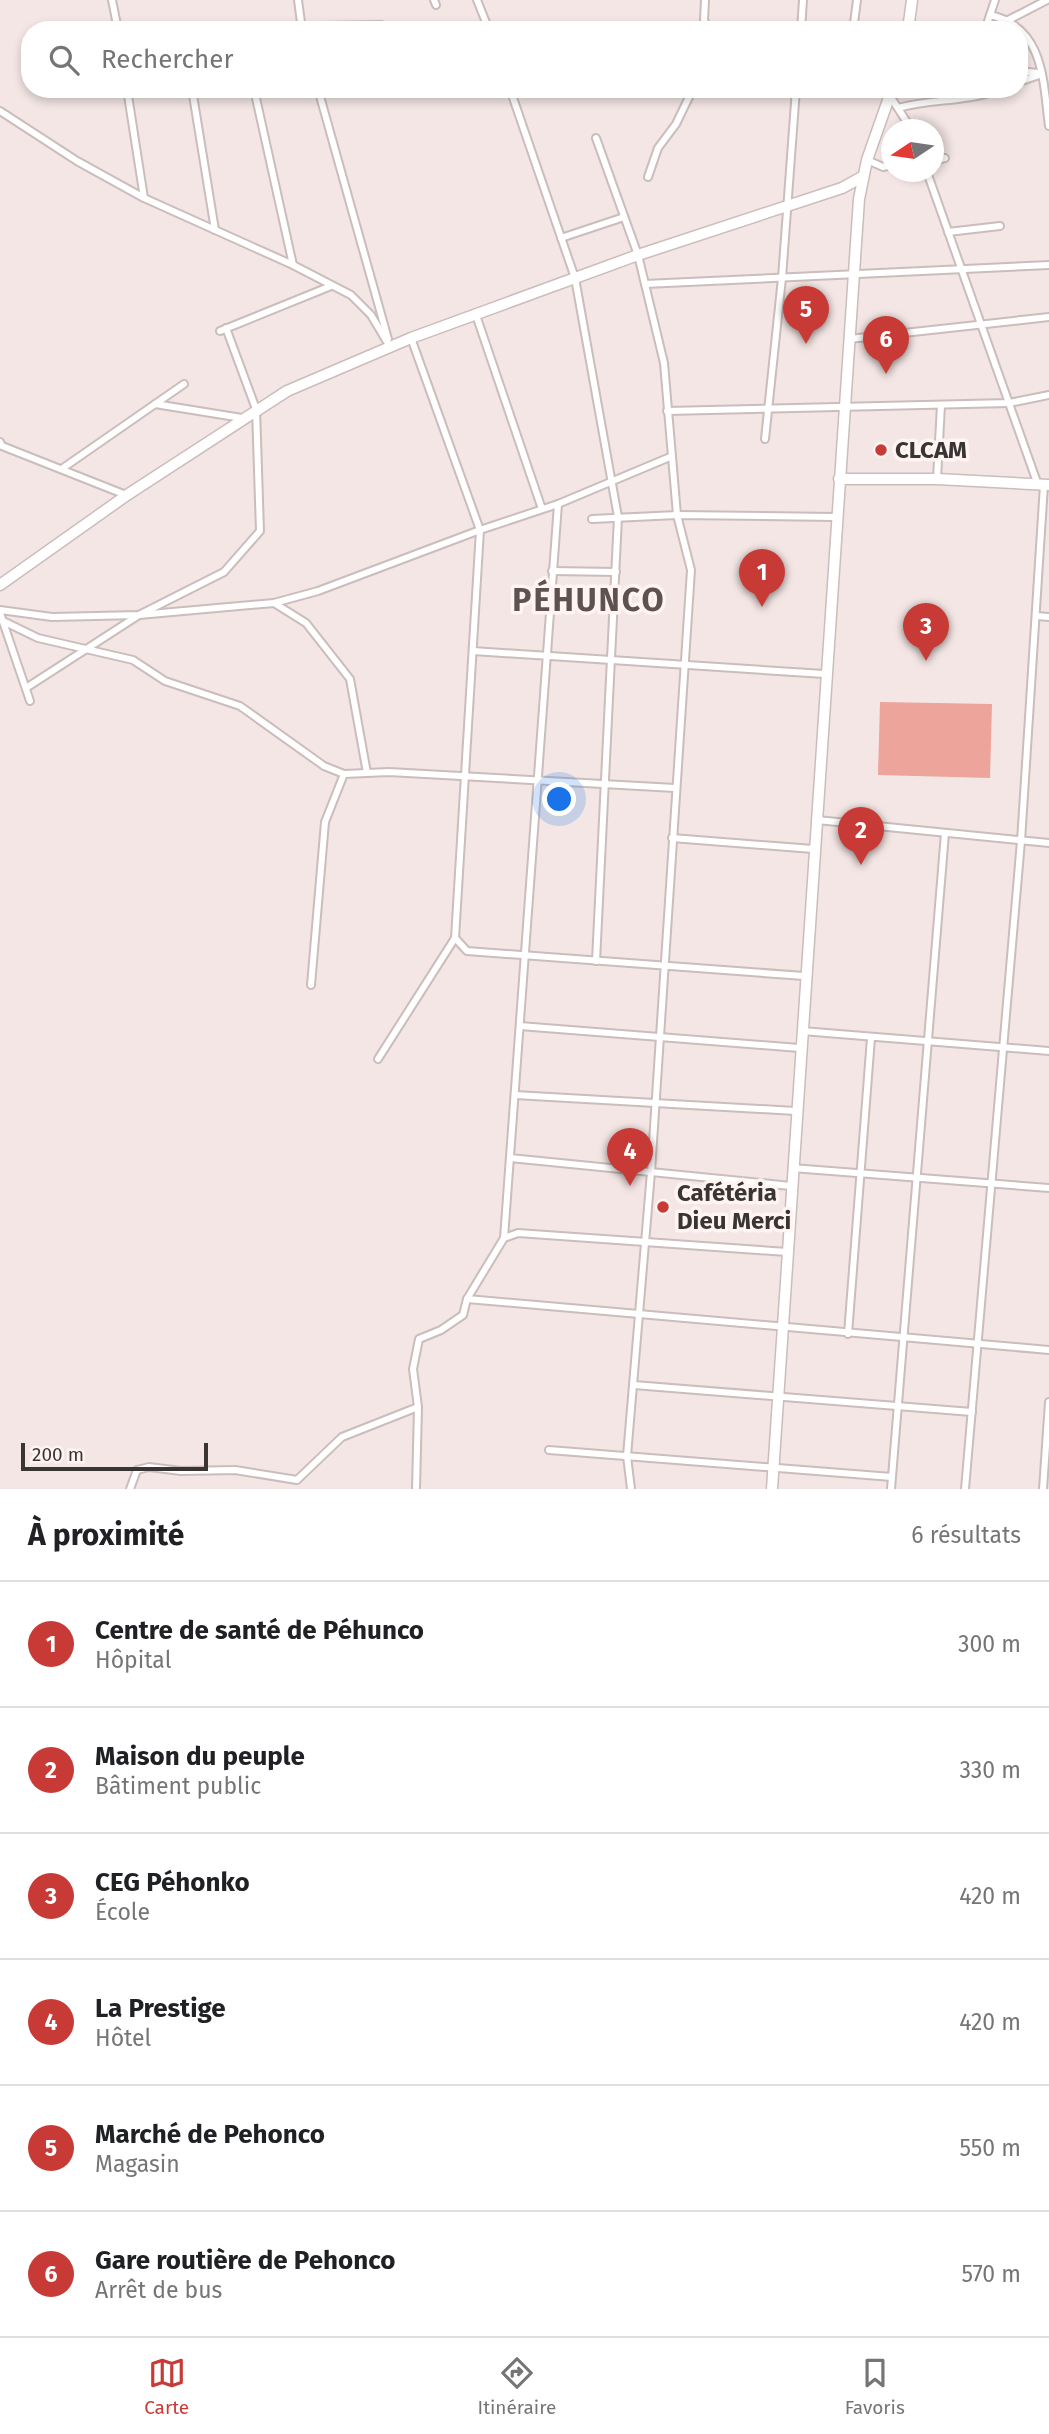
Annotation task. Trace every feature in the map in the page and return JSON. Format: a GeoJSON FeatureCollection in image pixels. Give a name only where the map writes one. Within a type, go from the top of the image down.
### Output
{"type":"FeatureCollection","features":[{"type":"Feature","properties":{"kind":"main road"},"geometry":{"type":"LineString","coordinates":[[909,21],[912,0]]}},
{"type":"Feature","properties":{"kind":"main road"},"geometry":{"type":"LineString","coordinates":[[772,1489],[800,1031],[852,275],[862,177],[889,98]]}},
{"type":"Feature","properties":{"kind":"main road"},"geometry":{"type":"LineString","coordinates":[[0,586],[127,495],[287,391],[411,338],[638,255],[842,188],[862,177]]}},
{"type":"Feature","properties":{"kind":"main road"},"geometry":{"type":"LineString","coordinates":[[842,188],[859,199]]}},
{"type":"Feature","properties":{"kind":"main road"},"geometry":{"type":"LineString","coordinates":[[839,479],[937,479],[1044,485]]}},
{"type":"Feature","properties":{"kind":"street"},"geometry":{"type":"LineString","coordinates":[[112,0],[116,21]]}},
{"type":"Feature","properties":{"kind":"street"},"geometry":{"type":"LineString","coordinates":[[298,0],[300,21]]}},
{"type":"Feature","properties":{"kind":"street"},"geometry":{"type":"LineString","coordinates":[[477,0],[485,21]]}},
{"type":"Feature","properties":{"kind":"street"},"geometry":{"type":"LineString","coordinates":[[705,0],[705,21]]}},
{"type":"Feature","properties":{"kind":"street"},"geometry":{"type":"LineString","coordinates":[[802,21],[803,0]]}},
{"type":"Feature","properties":{"kind":"street"},"geometry":{"type":"LineString","coordinates":[[854,21],[857,0]]}},
{"type":"Feature","properties":{"kind":"street"},"geometry":{"type":"LineString","coordinates":[[989,21],[995,0]]}},
{"type":"Feature","properties":{"kind":"street"},"geometry":{"type":"LineString","coordinates":[[1006,21],[1046,0]]}},
{"type":"Feature","properties":{"kind":"street"},"geometry":{"type":"LineString","coordinates":[[990,15],[1010,19]]}},
{"type":"Feature","properties":{"kind":"street"},"geometry":{"type":"LineString","coordinates":[[1028,40],[1036,49],[1049,125]]}},
{"type":"Feature","properties":{"kind":"street"},"geometry":{"type":"LineString","coordinates":[[1028,72],[1042,74]]}},
{"type":"Feature","properties":{"kind":"street"},"geometry":{"type":"LineString","coordinates":[[1028,79],[1042,74]]}},
{"type":"Feature","properties":{"kind":"street"},"geometry":{"type":"LineString","coordinates":[[128,98],[144,198]]}},
{"type":"Feature","properties":{"kind":"street"},"geometry":{"type":"LineString","coordinates":[[193,98],[215,230]]}},
{"type":"Feature","properties":{"kind":"street"},"geometry":{"type":"LineString","coordinates":[[256,98],[293,265]]}},
{"type":"Feature","properties":{"kind":"street"},"geometry":{"type":"LineString","coordinates":[[321,98],[390,348]]}},
{"type":"Feature","properties":{"kind":"street"},"geometry":{"type":"LineString","coordinates":[[512,98],[575,278],[618,517],[596,961]]}},
{"type":"Feature","properties":{"kind":"street"},"geometry":{"type":"LineString","coordinates":[[648,177],[658,148],[676,124],[689,98]]}},
{"type":"Feature","properties":{"kind":"street"},"geometry":{"type":"LineString","coordinates":[[765,439],[782,278],[795,98]]}},
{"type":"Feature","properties":{"kind":"street"},"geometry":{"type":"LineString","coordinates":[[893,98],[905,119]]}},
{"type":"Feature","properties":{"kind":"street"},"geometry":{"type":"LineString","coordinates":[[898,108],[925,101],[950,103],[979,98]]}},
{"type":"Feature","properties":{"kind":"street"},"geometry":{"type":"LineString","coordinates":[[0,111],[77,161],[144,198],[293,265],[351,295],[371,315],[390,348]]}},
{"type":"Feature","properties":{"kind":"street"},"geometry":{"type":"LineString","coordinates":[[596,138],[638,255],[664,363],[677,515],[685,537],[691,570],[652,1172],[627,1456],[631,1489]]}},
{"type":"Feature","properties":{"kind":"street"},"geometry":{"type":"LineString","coordinates":[[867,160],[881,166]]}},
{"type":"Feature","properties":{"kind":"street"},"geometry":{"type":"LineString","coordinates":[[930,182],[1009,403],[1044,485],[1021,841],[965,1489]]}},
{"type":"Feature","properties":{"kind":"street"},"geometry":{"type":"LineString","coordinates":[[561,238],[624,218]]}},
{"type":"Feature","properties":{"kind":"street"},"geometry":{"type":"LineString","coordinates":[[948,232],[1000,226]]}},
{"type":"Feature","properties":{"kind":"street"},"geometry":{"type":"LineString","coordinates":[[645,284],[1049,265]]}},
{"type":"Feature","properties":{"kind":"street"},"geometry":{"type":"LineString","coordinates":[[26,688],[139,615],[224,572],[260,531],[256,409],[223,329],[332,285]]}},
{"type":"Feature","properties":{"kind":"street"},"geometry":{"type":"LineString","coordinates":[[476,315],[542,509]]}},
{"type":"Feature","properties":{"kind":"street"},"geometry":{"type":"LineString","coordinates":[[847,339],[1049,317]]}},
{"type":"Feature","properties":{"kind":"street"},"geometry":{"type":"LineString","coordinates":[[378,1059],[455,938],[480,530],[411,338]]}},
{"type":"Feature","properties":{"kind":"street"},"geometry":{"type":"LineString","coordinates":[[63,468],[184,384]]}},
{"type":"Feature","properties":{"kind":"street"},"geometry":{"type":"LineString","coordinates":[[667,411],[1009,403],[1049,395]]}},
{"type":"Feature","properties":{"kind":"street"},"geometry":{"type":"LineString","coordinates":[[155,404],[242,418]]}},
{"type":"Feature","properties":{"kind":"street"},"geometry":{"type":"LineString","coordinates":[[937,479],[941,405]]}},
{"type":"Feature","properties":{"kind":"street"},"geometry":{"type":"LineString","coordinates":[[0,442],[2,446],[127,495]]}},
{"type":"Feature","properties":{"kind":"street"},"geometry":{"type":"LineString","coordinates":[[30,701],[0,612],[52,617],[139,615],[274,603],[318,592],[480,530],[558,504],[670,457]]}},
{"type":"Feature","properties":{"kind":"street"},"geometry":{"type":"LineString","coordinates":[[416,1489],[418,1406],[413,1368],[419,1339],[455,1322],[463,1315],[467,1299],[504,1238],[558,504]]}},
{"type":"Feature","properties":{"kind":"street"},"geometry":{"type":"LineString","coordinates":[[592,519],[677,515],[835,517]]}},
{"type":"Feature","properties":{"kind":"street"},"geometry":{"type":"LineString","coordinates":[[1041,544],[1049,545]]}},
{"type":"Feature","properties":{"kind":"street"},"geometry":{"type":"LineString","coordinates":[[552,570],[616,572]]}},
{"type":"Feature","properties":{"kind":"street"},"geometry":{"type":"LineString","coordinates":[[274,603],[306,623],[350,679],[367,773]]}},
{"type":"Feature","properties":{"kind":"street"},"geometry":{"type":"LineString","coordinates":[[1036,616],[1049,617]]}},
{"type":"Feature","properties":{"kind":"street"},"geometry":{"type":"LineString","coordinates":[[3,621],[38,638],[133,660],[165,681],[240,706],[324,766],[344,774],[465,776],[676,788]]}},
{"type":"Feature","properties":{"kind":"street"},"geometry":{"type":"LineString","coordinates":[[473,651],[824,674]]}},
{"type":"Feature","properties":{"kind":"street"},"geometry":{"type":"LineString","coordinates":[[311,985],[325,822],[344,774]]}},
{"type":"Feature","properties":{"kind":"street"},"geometry":{"type":"LineString","coordinates":[[815,820],[1049,844]]}},
{"type":"Feature","properties":{"kind":"street"},"geometry":{"type":"LineString","coordinates":[[891,1489],[945,833]]}},
{"type":"Feature","properties":{"kind":"street"},"geometry":{"type":"LineString","coordinates":[[672,838],[813,849]]}},
{"type":"Feature","properties":{"kind":"street"},"geometry":{"type":"LineString","coordinates":[[455,938],[467,951],[804,976]]}},
{"type":"Feature","properties":{"kind":"street"},"geometry":{"type":"LineString","coordinates":[[520,1026],[799,1048]]}},
{"type":"Feature","properties":{"kind":"street"},"geometry":{"type":"LineString","coordinates":[[800,1031],[1049,1051]]}},
{"type":"Feature","properties":{"kind":"street"},"geometry":{"type":"LineString","coordinates":[[848,1334],[871,1038]]}},
{"type":"Feature","properties":{"kind":"street"},"geometry":{"type":"LineString","coordinates":[[515,1095],[795,1111]]}},
{"type":"Feature","properties":{"kind":"street"},"geometry":{"type":"LineString","coordinates":[[510,1158],[791,1186]]}},
{"type":"Feature","properties":{"kind":"street"},"geometry":{"type":"LineString","coordinates":[[792,1168],[1049,1188]]}},
{"type":"Feature","properties":{"kind":"street"},"geometry":{"type":"LineString","coordinates":[[504,1238],[518,1233],[787,1252]]}},
{"type":"Feature","properties":{"kind":"street"},"geometry":{"type":"LineString","coordinates":[[467,1299],[782,1329],[1049,1350]]}},
{"type":"Feature","properties":{"kind":"street"},"geometry":{"type":"LineString","coordinates":[[634,1385],[972,1412]]}},
{"type":"Feature","properties":{"kind":"street"},"geometry":{"type":"LineString","coordinates":[[1043,1489],[1049,1402]]}},
{"type":"Feature","properties":{"kind":"street"},"geometry":{"type":"LineString","coordinates":[[130,1489],[137,1470],[149,1467],[181,1471],[235,1470],[297,1480],[342,1437],[418,1406]]}},
{"type":"Feature","properties":{"kind":"street"},"geometry":{"type":"LineString","coordinates":[[549,1450],[892,1478]]}},
{"type":"Feature","properties":{"kind":"shaded area"},"geometry":{"type":"Polygon","coordinates":[[[880,702],[992,704],[990,778],[878,775],[880,702]]]}},
{"type":"Feature","properties":{"kind":"place","name":"Marché de Pehonco"},"geometry":{"type":"Point","coordinates":[806,344]}},
{"type":"Feature","properties":{"kind":"place","name":"Gare routière de Pehonco"},"geometry":{"type":"Point","coordinates":[886,374]}},
{"type":"Feature","properties":{"kind":"place","name":"CLCAM"},"geometry":{"type":"Point","coordinates":[881,450]}},
{"type":"Feature","properties":{"kind":"place","name":"Centre de santé de Péhunco"},"geometry":{"type":"Point","coordinates":[762,607]}},
{"type":"Feature","properties":{"kind":"place","name":"CEG Péhonko"},"geometry":{"type":"Point","coordinates":[926,661]}},
{"type":"Feature","properties":{"kind":"place","name":"Maison du peuple"},"geometry":{"type":"Point","coordinates":[861,865]}},
{"type":"Feature","properties":{"kind":"place","name":"La Prestige"},"geometry":{"type":"Point","coordinates":[630,1186]}},
{"type":"Feature","properties":{"kind":"place","name":"Cafétéria Dieu Merci"},"geometry":{"type":"Point","coordinates":[663,1207]}},
{"type":"Feature","properties":{"kind":"district","name":"PÉHUNCO"},"geometry":{"type":"Point","coordinates":[589,600]}}]}
